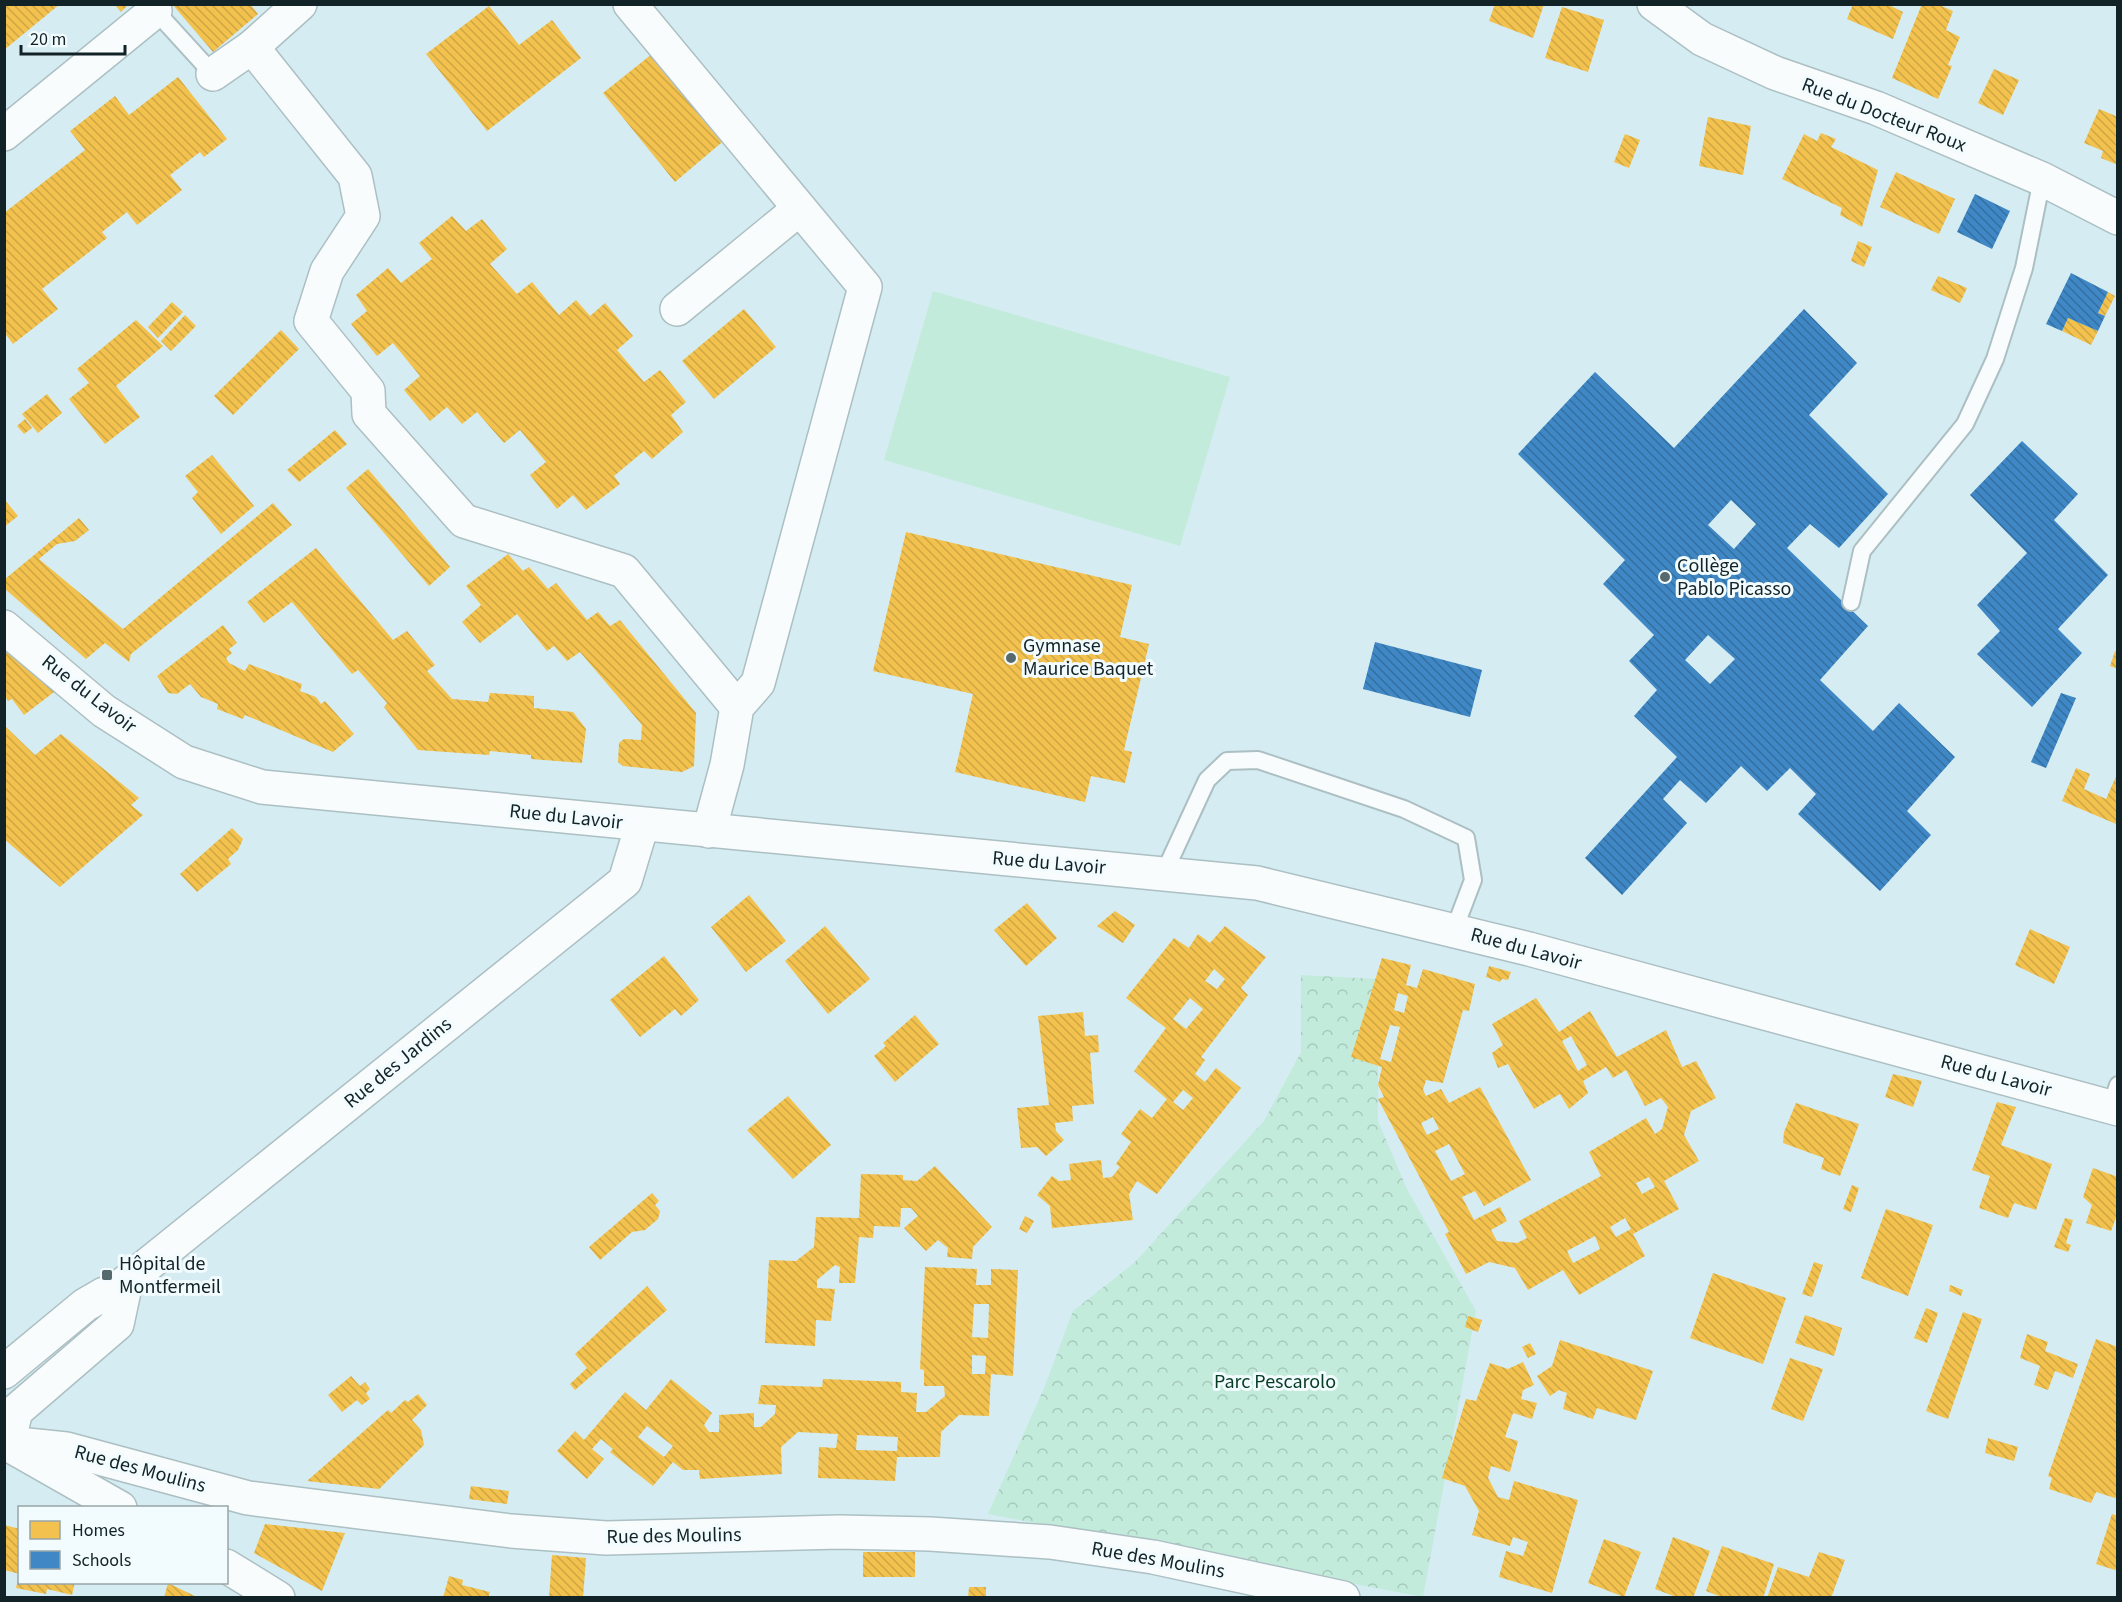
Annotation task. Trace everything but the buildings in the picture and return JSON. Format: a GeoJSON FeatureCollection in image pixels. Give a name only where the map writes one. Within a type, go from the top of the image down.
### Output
{"type":"FeatureCollection","features":[{"type":"Feature","properties":{"kind":"street"},"geometry":{"type":"LineString","coordinates":[[213,74],[252,47],[300,4]]}},
{"type":"Feature","properties":{"kind":"street"},"geometry":{"type":"LineString","coordinates":[[630,4],[865,287],[758,683],[737,706],[727,765],[709,831]]}},
{"type":"Feature","properties":{"kind":"street","name":"Rue du Docteur Roux"},"geometry":{"type":"LineString","coordinates":[[1654,4],[1702,39],[1775,73],[1876,108],[2042,179],[2118,218]]}},
{"type":"Feature","properties":{"kind":"street"},"geometry":{"type":"LineString","coordinates":[[4,134],[152,8]]}},
{"type":"Feature","properties":{"kind":"street"},"geometry":{"type":"LineString","coordinates":[[252,47],[355,176],[363,216],[327,270],[311,321],[368,391],[369,414],[464,521],[624,571],[737,706]]}},
{"type":"Feature","properties":{"kind":"street"},"geometry":{"type":"LineString","coordinates":[[677,309],[799,209]]}},
{"type":"Feature","properties":{"kind":"street","name":"Rue du Lavoir"},"geometry":{"type":"LineString","coordinates":[[4,627],[104,711],[184,762],[262,787],[1257,883],[1454,930],[2115,1100]]}},
{"type":"Feature","properties":{"kind":"street","name":"Rue des Jardins"},"geometry":{"type":"LineString","coordinates":[[4,1372],[85,1305],[115,1288],[625,881],[642,825]]}},
{"type":"Feature","properties":{"kind":"street"},"geometry":{"type":"LineString","coordinates":[[114,1463],[108,1481],[108,1501],[6,1443],[16,1411],[117,1324],[115,1288]]}},
{"type":"Feature","properties":{"kind":"street","name":"Rue des Moulins"},"geometry":{"type":"LineString","coordinates":[[6,1443],[66,1449],[248,1498],[511,1531],[606,1538],[839,1532],[919,1533],[1050,1542],[1152,1557],[1343,1598]]}},
{"type":"Feature","properties":{"kind":"street"},"geometry":{"type":"LineString","coordinates":[[228,1567],[278,1598]]}},
{"type":"Feature","properties":{"kind":"lane"},"geometry":{"type":"LineString","coordinates":[[152,8],[213,74]]}},
{"type":"Feature","properties":{"kind":"lane"},"geometry":{"type":"LineString","coordinates":[[1851,602],[1862,551],[1965,423],[1995,359],[2024,268],[2042,179]]}},
{"type":"Feature","properties":{"kind":"lane"},"geometry":{"type":"LineString","coordinates":[[1164,873],[1207,780],[1227,761],[1258,760],[1404,809],[1466,838],[1473,880],[1454,930]]}},
{"type":"Feature","properties":{"kind":"green space"},"geometry":{"type":"Polygon","coordinates":[[[933,291],[1230,377],[1180,546],[884,460],[933,291]]]}},
{"type":"Feature","properties":{"kind":"green space","name":"Parc Pescarolo"},"geometry":{"type":"Polygon","coordinates":[[[1301,975],[1378,979],[1378,1121],[1407,1189],[1476,1311],[1423,1597],[988,1514],[1044,1388],[1073,1311],[1134,1263],[1264,1121],[1301,1052],[1301,975]]]}},
{"type":"Feature","properties":{"kind":"place","name":"Collège Pablo Picasso"},"geometry":{"type":"Point","coordinates":[1665,577]}},
{"type":"Feature","properties":{"kind":"place","name":"Gymnase Maurice Baquet"},"geometry":{"type":"Point","coordinates":[1011,658]}},
{"type":"Feature","properties":{"kind":"place","name":"Hôpital de Montfermeil"},"geometry":{"type":"Point","coordinates":[107,1275]}}]}
